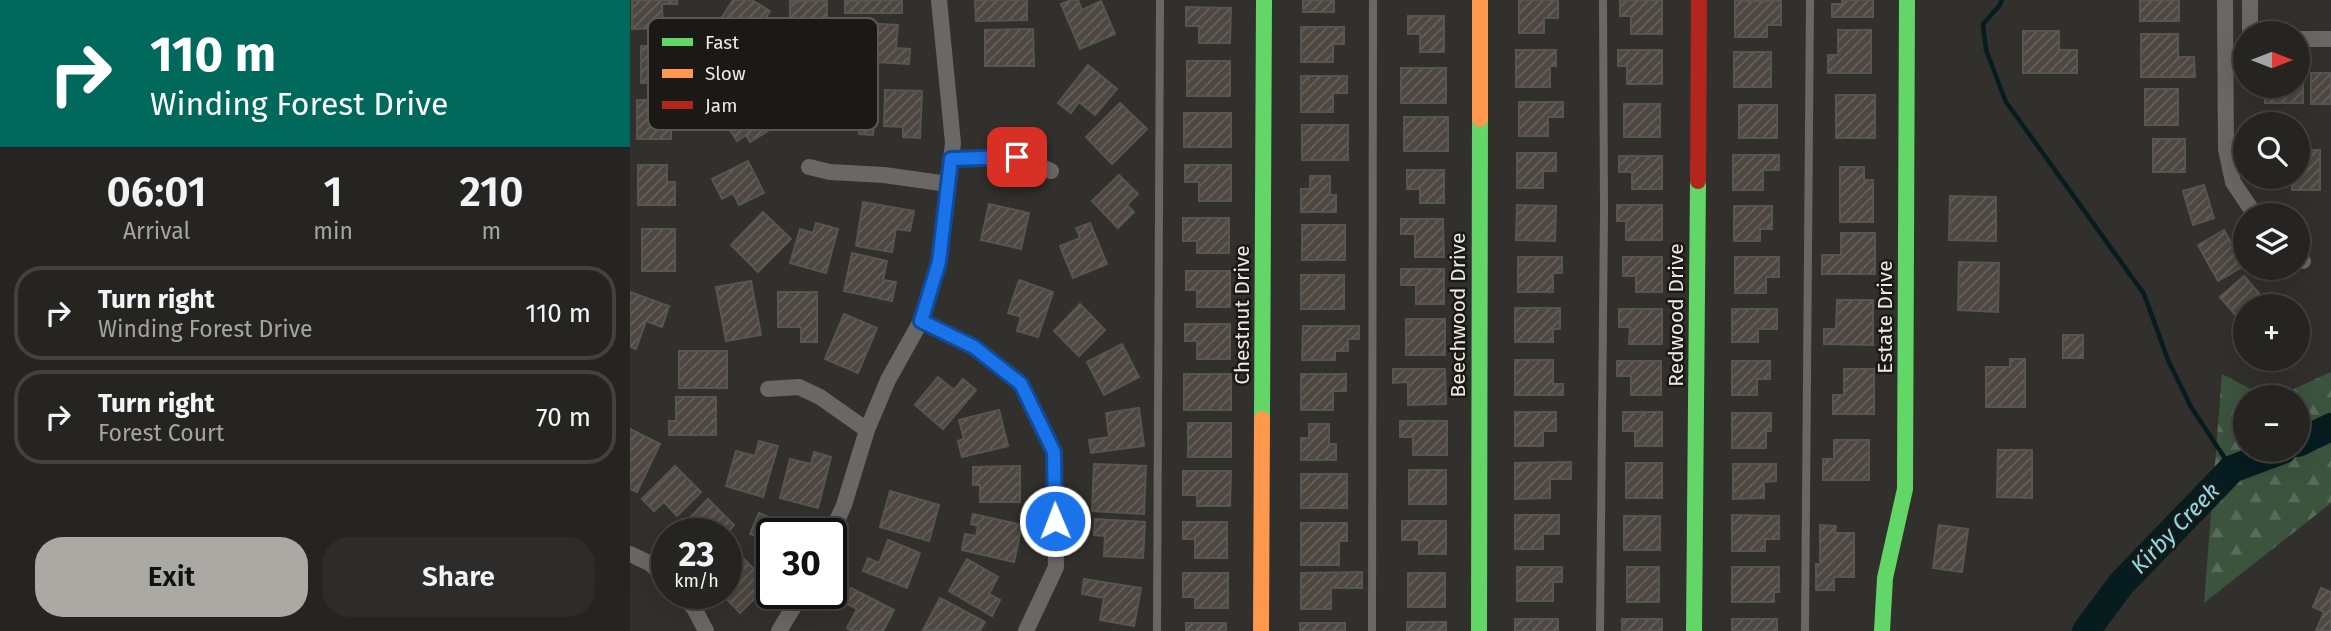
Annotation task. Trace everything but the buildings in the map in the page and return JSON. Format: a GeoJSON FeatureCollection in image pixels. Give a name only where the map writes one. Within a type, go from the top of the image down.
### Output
{"type":"FeatureCollection","features":[{"type":"Feature","properties":{"kind":"street"},"geometry":{"type":"LineString","coordinates":[[838,518],[867,430],[888,380],[921,321],[939,262],[953,143],[939,0]]}},
{"type":"Feature","properties":{"kind":"street","name":"Chestnut Drive"},"geometry":{"type":"LineString","coordinates":[[1261,631],[1264,0]]}},
{"type":"Feature","properties":{"kind":"street","name":"Beechwood Drive"},"geometry":{"type":"LineString","coordinates":[[1479,631],[1480,0]]}},
{"type":"Feature","properties":{"kind":"street","name":"Redwood Drive"},"geometry":{"type":"LineString","coordinates":[[1694,631],[1699,0]]}},
{"type":"Feature","properties":{"kind":"street","name":"Estate Drive"},"geometry":{"type":"LineString","coordinates":[[1882,631],[1881,617],[1890,551],[1905,489],[1907,0]]}},
{"type":"Feature","properties":{"kind":"street"},"geometry":{"type":"LineString","coordinates":[[2225,0],[2226,149],[2233,182],[2247,203]]}},
{"type":"Feature","properties":{"kind":"street"},"geometry":{"type":"LineString","coordinates":[[2250,0],[2250,21]]}},
{"type":"Feature","properties":{"kind":"street"},"geometry":{"type":"LineString","coordinates":[[2310,39],[2331,39]]}},
{"type":"Feature","properties":{"kind":"street"},"geometry":{"type":"LineString","coordinates":[[2225,40],[2233,40]]}},
{"type":"Feature","properties":{"kind":"street"},"geometry":{"type":"LineString","coordinates":[[951,159],[1017,157],[1051,171]]}},
{"type":"Feature","properties":{"kind":"street"},"geometry":{"type":"LineString","coordinates":[[809,167],[830,173],[884,175],[948,184]]}},
{"type":"Feature","properties":{"kind":"street"},"geometry":{"type":"LineString","coordinates":[[921,321],[974,347],[1021,384],[1054,452],[1056,567],[1026,631]]}},
{"type":"Feature","properties":{"kind":"street"},"geometry":{"type":"LineString","coordinates":[[768,389],[799,387],[820,397],[867,430]]}},
{"type":"Feature","properties":{"kind":"street"},"geometry":{"type":"LineString","coordinates":[[630,554],[651,564]]}},
{"type":"Feature","properties":{"kind":"street"},"geometry":{"type":"LineString","coordinates":[[695,609],[706,631]]}},
{"type":"Feature","properties":{"kind":"street"},"geometry":{"type":"LineString","coordinates":[[779,631],[793,609]]}},
{"type":"Feature","properties":{"kind":"lane"},"geometry":{"type":"LineString","coordinates":[[1157,631],[1160,0]]}},
{"type":"Feature","properties":{"kind":"lane"},"geometry":{"type":"LineString","coordinates":[[1371,631],[1373,0]]}},
{"type":"Feature","properties":{"kind":"lane"},"geometry":{"type":"LineString","coordinates":[[1600,631],[1603,0]]}},
{"type":"Feature","properties":{"kind":"lane"},"geometry":{"type":"LineString","coordinates":[[1805,631],[1810,0]]}},
{"type":"Feature","properties":{"kind":"green space"},"geometry":{"type":"Polygon","coordinates":[[[2331,372],[2331,503],[2204,603],[2222,374],[2243,385],[2233,385],[2233,462],[2310,462],[2310,385],[2302,385],[2331,372]]]}},
{"type":"Feature","properties":{"kind":"waterway"},"geometry":{"type":"LineString","coordinates":[[2002,0],[1983,24],[1986,50],[2006,102],[2144,294],[2168,360],[2191,407],[2232,469]]}},
{"type":"Feature","properties":{"kind":"waterway","name":"Kirby Creek"},"geometry":{"type":"LineString","coordinates":[[2310,437],[2331,427]]}},
{"type":"Feature","properties":{"kind":"waterway","name":"Kirby Creek"},"geometry":{"type":"LineString","coordinates":[[2086,631],[2121,584],[2232,469],[2251,462]]}},
{"type":"Feature","properties":{"kind":"traffic: fast"},"geometry":{"type":"LineString","coordinates":[[1262,419],[1264,0]]}},
{"type":"Feature","properties":{"kind":"traffic: fast"},"geometry":{"type":"LineString","coordinates":[[1882,631],[1885,578],[1905,489],[1907,0]]}},
{"type":"Feature","properties":{"kind":"traffic: fast"},"geometry":{"type":"LineString","coordinates":[[1479,631],[1480,119]]}},
{"type":"Feature","properties":{"kind":"traffic: fast"},"geometry":{"type":"LineString","coordinates":[[1694,631],[1698,181]]}},
{"type":"Feature","properties":{"kind":"traffic: slow"},"geometry":{"type":"LineString","coordinates":[[1480,0],[1480,119]]}},
{"type":"Feature","properties":{"kind":"traffic: slow"},"geometry":{"type":"LineString","coordinates":[[1261,631],[1262,419]]}},
{"type":"Feature","properties":{"kind":"traffic: jam"},"geometry":{"type":"LineString","coordinates":[[1698,181],[1699,0]]}},
{"type":"Feature","properties":{"kind":"route"},"geometry":{"type":"LineString","coordinates":[[1017,157],[951,159],[939,262],[921,321],[974,347],[1021,384],[1054,452],[1055,521]]}}]}
